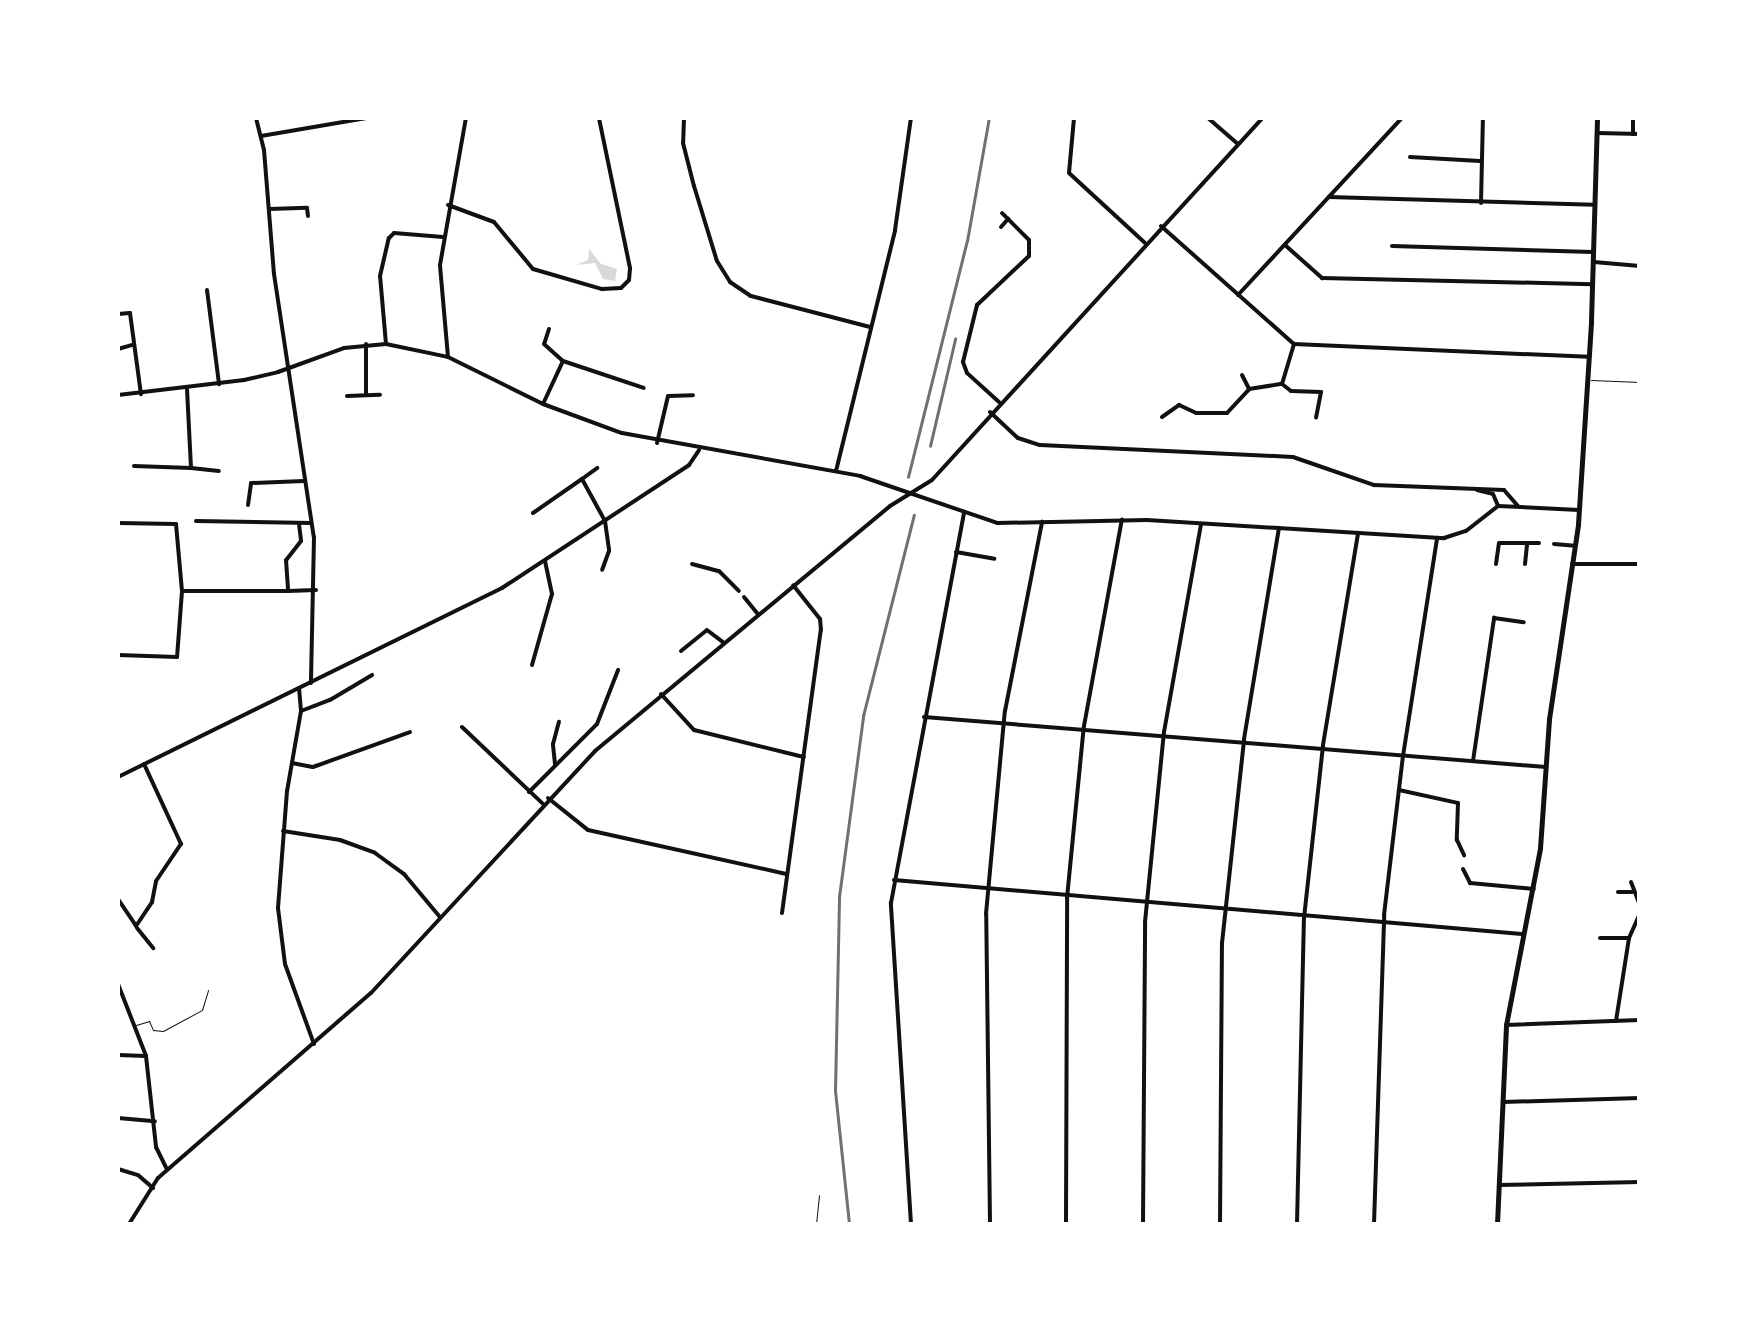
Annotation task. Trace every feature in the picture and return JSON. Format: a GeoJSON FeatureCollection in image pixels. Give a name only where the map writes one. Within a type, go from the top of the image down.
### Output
{"type":"FeatureCollection","features":[{"type":"Feature","properties":{"kind":"main road"},"geometry":{"type":"LineString","coordinates":[[1497,1224],[1506,1025],[1534,889],[1579,510],[1593,284],[1597,118]]}},
{"type":"Feature","properties":{"kind":"street"},"geometry":{"type":"LineString","coordinates":[[256,118],[312,523],[316,590],[311,683]]}},
{"type":"Feature","properties":{"kind":"street"},"geometry":{"type":"LineString","coordinates":[[261,136],[366,118]]}},
{"type":"Feature","properties":{"kind":"street"},"geometry":{"type":"LineString","coordinates":[[448,357],[440,270],[448,205],[466,118]]}},
{"type":"Feature","properties":{"kind":"street"},"geometry":{"type":"LineString","coordinates":[[448,205],[494,222],[534,269],[602,290],[621,288],[629,280],[630,268],[599,118]]}},
{"type":"Feature","properties":{"kind":"street"},"geometry":{"type":"LineString","coordinates":[[684,118],[684,143],[694,186],[717,261],[730,282],[751,296],[870,328]]}},
{"type":"Feature","properties":{"kind":"street"},"geometry":{"type":"LineString","coordinates":[[836,471],[895,230],[911,118]]}},
{"type":"Feature","properties":{"kind":"street"},"geometry":{"type":"LineString","coordinates":[[1074,118],[1069,173],[1145,243]]}},
{"type":"Feature","properties":{"kind":"street"},"geometry":{"type":"LineString","coordinates":[[1208,118],[1238,144]]}},
{"type":"Feature","properties":{"kind":"street"},"geometry":{"type":"LineString","coordinates":[[129,1224],[167,1170],[371,992],[548,798],[723,642],[938,474],[999,402],[1263,118]]}},
{"type":"Feature","properties":{"kind":"street"},"geometry":{"type":"LineString","coordinates":[[1238,295],[1402,118]]}},
{"type":"Feature","properties":{"kind":"street"},"geometry":{"type":"LineString","coordinates":[[1481,203],[1484,118]]}},
{"type":"Feature","properties":{"kind":"street"},"geometry":{"type":"LineString","coordinates":[[1597,133],[1636,134],[1634,118]]}},
{"type":"Feature","properties":{"kind":"street"},"geometry":{"type":"LineString","coordinates":[[1410,158],[1482,161]]}},
{"type":"Feature","properties":{"kind":"street"},"geometry":{"type":"LineString","coordinates":[[1329,197],[1595,205]]}},
{"type":"Feature","properties":{"kind":"street"},"geometry":{"type":"LineString","coordinates":[[269,209],[307,208],[308,216]]}},
{"type":"Feature","properties":{"kind":"street"},"geometry":{"type":"LineString","coordinates":[[999,402],[966,372],[963,362],[977,304],[1029,256],[1029,240],[1002,213]]}},
{"type":"Feature","properties":{"kind":"street"},"geometry":{"type":"LineString","coordinates":[[1001,227],[1008,219]]}},
{"type":"Feature","properties":{"kind":"street"},"geometry":{"type":"LineString","coordinates":[[1161,226],[1294,344],[1589,357]]}},
{"type":"Feature","properties":{"kind":"street"},"geometry":{"type":"LineString","coordinates":[[386,344],[380,276],[389,238],[394,233],[443,238]]}},
{"type":"Feature","properties":{"kind":"street"},"geometry":{"type":"LineString","coordinates":[[1285,245],[1322,278],[1593,284]]}},
{"type":"Feature","properties":{"kind":"street"},"geometry":{"type":"LineString","coordinates":[[1392,246],[1593,252]]}},
{"type":"Feature","properties":{"kind":"street"},"geometry":{"type":"LineString","coordinates":[[1593,262],[1640,266]]}},
{"type":"Feature","properties":{"kind":"street"},"geometry":{"type":"LineString","coordinates":[[207,290],[219,384]]}},
{"type":"Feature","properties":{"kind":"street"},"geometry":{"type":"LineString","coordinates":[[118,314],[130,313],[141,394]]}},
{"type":"Feature","properties":{"kind":"street"},"geometry":{"type":"LineString","coordinates":[[548,329],[544,344],[563,362],[644,388]]}},
{"type":"Feature","properties":{"kind":"street"},"geometry":{"type":"LineString","coordinates":[[366,344],[366,395]]}},
{"type":"Feature","properties":{"kind":"street"},"geometry":{"type":"LineString","coordinates":[[118,395],[219,384],[288,369],[324,354],[366,344],[386,344],[448,357],[543,404],[657,443],[836,471],[912,492],[997,523],[1122,519],[1437,538],[1466,531],[1498,506],[1579,510]]}},
{"type":"Feature","properties":{"kind":"street"},"geometry":{"type":"LineString","coordinates":[[1282,384],[1294,344]]}},
{"type":"Feature","properties":{"kind":"street"},"geometry":{"type":"LineString","coordinates":[[118,349],[132,345]]}},
{"type":"Feature","properties":{"kind":"street"},"geometry":{"type":"LineString","coordinates":[[543,404],[563,362]]}},
{"type":"Feature","properties":{"kind":"street"},"geometry":{"type":"LineString","coordinates":[[1242,374],[1249,389]]}},
{"type":"Feature","properties":{"kind":"street"},"geometry":{"type":"LineString","coordinates":[[1162,417],[1179,405],[1196,413],[1227,413],[1249,389],[1282,384],[1292,391],[1322,392],[1316,418]]}},
{"type":"Feature","properties":{"kind":"street"},"geometry":{"type":"LineString","coordinates":[[186,388],[191,468]]}},
{"type":"Feature","properties":{"kind":"street"},"geometry":{"type":"LineString","coordinates":[[347,396],[380,395]]}},
{"type":"Feature","properties":{"kind":"street"},"geometry":{"type":"LineString","coordinates":[[657,443],[668,396],[693,395]]}},
{"type":"Feature","properties":{"kind":"street"},"geometry":{"type":"LineString","coordinates":[[990,412],[1018,438],[1040,445],[1293,458],[1374,485],[1504,490],[1518,506]]}},
{"type":"Feature","properties":{"kind":"street"},"geometry":{"type":"LineString","coordinates":[[118,777],[487,596],[545,562],[689,464],[699,450]]}},
{"type":"Feature","properties":{"kind":"street"},"geometry":{"type":"LineString","coordinates":[[134,466],[219,471]]}},
{"type":"Feature","properties":{"kind":"street"},"geometry":{"type":"LineString","coordinates":[[533,513],[597,468]]}},
{"type":"Feature","properties":{"kind":"street"},"geometry":{"type":"LineString","coordinates":[[582,479],[604,521],[608,551],[602,570]]}},
{"type":"Feature","properties":{"kind":"street"},"geometry":{"type":"LineString","coordinates":[[248,505],[250,483],[304,481]]}},
{"type":"Feature","properties":{"kind":"street"},"geometry":{"type":"LineString","coordinates":[[1473,489],[1494,494],[1498,506]]}},
{"type":"Feature","properties":{"kind":"street"},"geometry":{"type":"LineString","coordinates":[[912,1224],[891,918],[894,880],[964,512]]}},
{"type":"Feature","properties":{"kind":"street"},"geometry":{"type":"LineString","coordinates":[[1066,1224],[1067,894],[1084,730],[1122,519]]}},
{"type":"Feature","properties":{"kind":"street"},"geometry":{"type":"LineString","coordinates":[[196,521],[312,523]]}},
{"type":"Feature","properties":{"kind":"street"},"geometry":{"type":"LineString","coordinates":[[990,1224],[988,888],[1004,723],[1042,522]]}},
{"type":"Feature","properties":{"kind":"street"},"geometry":{"type":"LineString","coordinates":[[118,523],[176,524],[182,592],[177,657],[118,655]]}},
{"type":"Feature","properties":{"kind":"street"},"geometry":{"type":"LineString","coordinates":[[1143,1224],[1147,901],[1163,737],[1201,523]]}},
{"type":"Feature","properties":{"kind":"street"},"geometry":{"type":"LineString","coordinates":[[288,591],[286,560],[301,541],[299,524]]}},
{"type":"Feature","properties":{"kind":"street"},"geometry":{"type":"LineString","coordinates":[[1220,1224],[1226,907],[1243,743],[1280,528]]}},
{"type":"Feature","properties":{"kind":"street"},"geometry":{"type":"LineString","coordinates":[[1297,1224],[1305,914],[1322,749],[1358,534]]}},
{"type":"Feature","properties":{"kind":"street"},"geometry":{"type":"LineString","coordinates":[[1374,1224],[1384,920],[1403,756],[1437,538]]}},
{"type":"Feature","properties":{"kind":"street"},"geometry":{"type":"LineString","coordinates":[[1496,564],[1499,543],[1538,543]]}},
{"type":"Feature","properties":{"kind":"street"},"geometry":{"type":"LineString","coordinates":[[1525,564],[1527,543]]}},
{"type":"Feature","properties":{"kind":"street"},"geometry":{"type":"LineString","coordinates":[[1554,544],[1574,546]]}},
{"type":"Feature","properties":{"kind":"street"},"geometry":{"type":"LineString","coordinates":[[956,552],[994,559]]}},
{"type":"Feature","properties":{"kind":"street"},"geometry":{"type":"LineString","coordinates":[[532,665],[552,594],[545,562]]}},
{"type":"Feature","properties":{"kind":"street"},"geometry":{"type":"LineString","coordinates":[[692,564],[719,571],[739,591]]}},
{"type":"Feature","properties":{"kind":"street"},"geometry":{"type":"LineString","coordinates":[[1572,564],[1640,564]]}},
{"type":"Feature","properties":{"kind":"street"},"geometry":{"type":"LineString","coordinates":[[782,913],[821,623],[792,585]]}},
{"type":"Feature","properties":{"kind":"street"},"geometry":{"type":"LineString","coordinates":[[182,592],[316,590]]}},
{"type":"Feature","properties":{"kind":"street"},"geometry":{"type":"LineString","coordinates":[[744,597],[758,614]]}},
{"type":"Feature","properties":{"kind":"street"},"geometry":{"type":"LineString","coordinates":[[1473,761],[1494,618],[1524,622]]}},
{"type":"Feature","properties":{"kind":"street"},"geometry":{"type":"LineString","coordinates":[[681,651],[707,630],[723,642]]}},
{"type":"Feature","properties":{"kind":"street"},"geometry":{"type":"LineString","coordinates":[[528,792],[600,720],[618,670]]}},
{"type":"Feature","properties":{"kind":"street"},"geometry":{"type":"LineString","coordinates":[[301,712],[372,675]]}},
{"type":"Feature","properties":{"kind":"street"},"geometry":{"type":"LineString","coordinates":[[299,688],[301,712],[282,831],[278,908],[281,946],[314,1044]]}},
{"type":"Feature","properties":{"kind":"street"},"geometry":{"type":"LineString","coordinates":[[661,694],[694,730],[804,757]]}},
{"type":"Feature","properties":{"kind":"street"},"geometry":{"type":"LineString","coordinates":[[924,717],[1546,767]]}},
{"type":"Feature","properties":{"kind":"street"},"geometry":{"type":"LineString","coordinates":[[555,764],[553,744],[559,722]]}},
{"type":"Feature","properties":{"kind":"street"},"geometry":{"type":"LineString","coordinates":[[462,727],[543,804]]}},
{"type":"Feature","properties":{"kind":"street"},"geometry":{"type":"LineString","coordinates":[[292,763],[313,767],[410,732]]}},
{"type":"Feature","properties":{"kind":"street"},"geometry":{"type":"LineString","coordinates":[[136,926],[152,902],[156,881],[181,844],[144,764]]}},
{"type":"Feature","properties":{"kind":"street"},"geometry":{"type":"LineString","coordinates":[[1399,790],[1458,802],[1458,840],[1464,855]]}},
{"type":"Feature","properties":{"kind":"street"},"geometry":{"type":"LineString","coordinates":[[548,798],[588,830],[786,874]]}},
{"type":"Feature","properties":{"kind":"street"},"geometry":{"type":"LineString","coordinates":[[282,831],[340,840],[375,852],[404,874],[440,917]]}},
{"type":"Feature","properties":{"kind":"street"},"geometry":{"type":"LineString","coordinates":[[1463,869],[1470,884],[1534,889]]}},
{"type":"Feature","properties":{"kind":"street"},"geometry":{"type":"LineString","coordinates":[[894,880],[1524,934]]}},
{"type":"Feature","properties":{"kind":"street"},"geometry":{"type":"LineString","coordinates":[[1631,882],[1640,905]]}},
{"type":"Feature","properties":{"kind":"street"},"geometry":{"type":"LineString","coordinates":[[1618,892],[1632,892]]}},
{"type":"Feature","properties":{"kind":"street"},"geometry":{"type":"LineString","coordinates":[[118,899],[153,948]]}},
{"type":"Feature","properties":{"kind":"street"},"geometry":{"type":"LineString","coordinates":[[1616,1020],[1630,938],[1640,914]]}},
{"type":"Feature","properties":{"kind":"street"},"geometry":{"type":"LineString","coordinates":[[1600,938],[1630,938]]}},
{"type":"Feature","properties":{"kind":"street"},"geometry":{"type":"LineString","coordinates":[[118,984],[146,1056],[157,1154],[167,1170]]}},
{"type":"Feature","properties":{"kind":"street"},"geometry":{"type":"LineString","coordinates":[[1506,1025],[1640,1020]]}},
{"type":"Feature","properties":{"kind":"street"},"geometry":{"type":"LineString","coordinates":[[118,1055],[146,1056]]}},
{"type":"Feature","properties":{"kind":"street"},"geometry":{"type":"LineString","coordinates":[[1502,1102],[1640,1098]]}},
{"type":"Feature","properties":{"kind":"street"},"geometry":{"type":"LineString","coordinates":[[118,1118],[156,1121]]}},
{"type":"Feature","properties":{"kind":"street"},"geometry":{"type":"LineString","coordinates":[[118,1169],[138,1175],[153,1188]]}},
{"type":"Feature","properties":{"kind":"street"},"geometry":{"type":"LineString","coordinates":[[1499,1185],[1640,1182]]}},
{"type":"Feature","properties":{"kind":"lane"},"geometry":{"type":"LineString","coordinates":[[1588,380],[1640,382]]}},
{"type":"Feature","properties":{"kind":"lane"},"geometry":{"type":"LineString","coordinates":[[136,1025],[149,1022],[153,1030],[163,1031],[202,1010],[208,990]]}},
{"type":"Feature","properties":{"kind":"lane"},"geometry":{"type":"LineString","coordinates":[[816,1224],[819,1195]]}},
{"type":"Feature","properties":{"kind":"shaded area"},"geometry":{"type":"Polygon","coordinates":[[[589,249],[601,264],[617,269],[615,281],[603,279],[595,263],[576,265],[588,260],[589,249]]]}},
{"type":"Feature","properties":{"kind":"railway"},"geometry":{"type":"LineString","coordinates":[[908,477],[967,241],[989,118]]}},
{"type":"Feature","properties":{"kind":"railway"},"geometry":{"type":"LineString","coordinates":[[930,446],[955,339]]}},
{"type":"Feature","properties":{"kind":"railway"},"geometry":{"type":"LineString","coordinates":[[849,1224],[835,1091],[839,897],[863,716],[914,515]]}}]}
